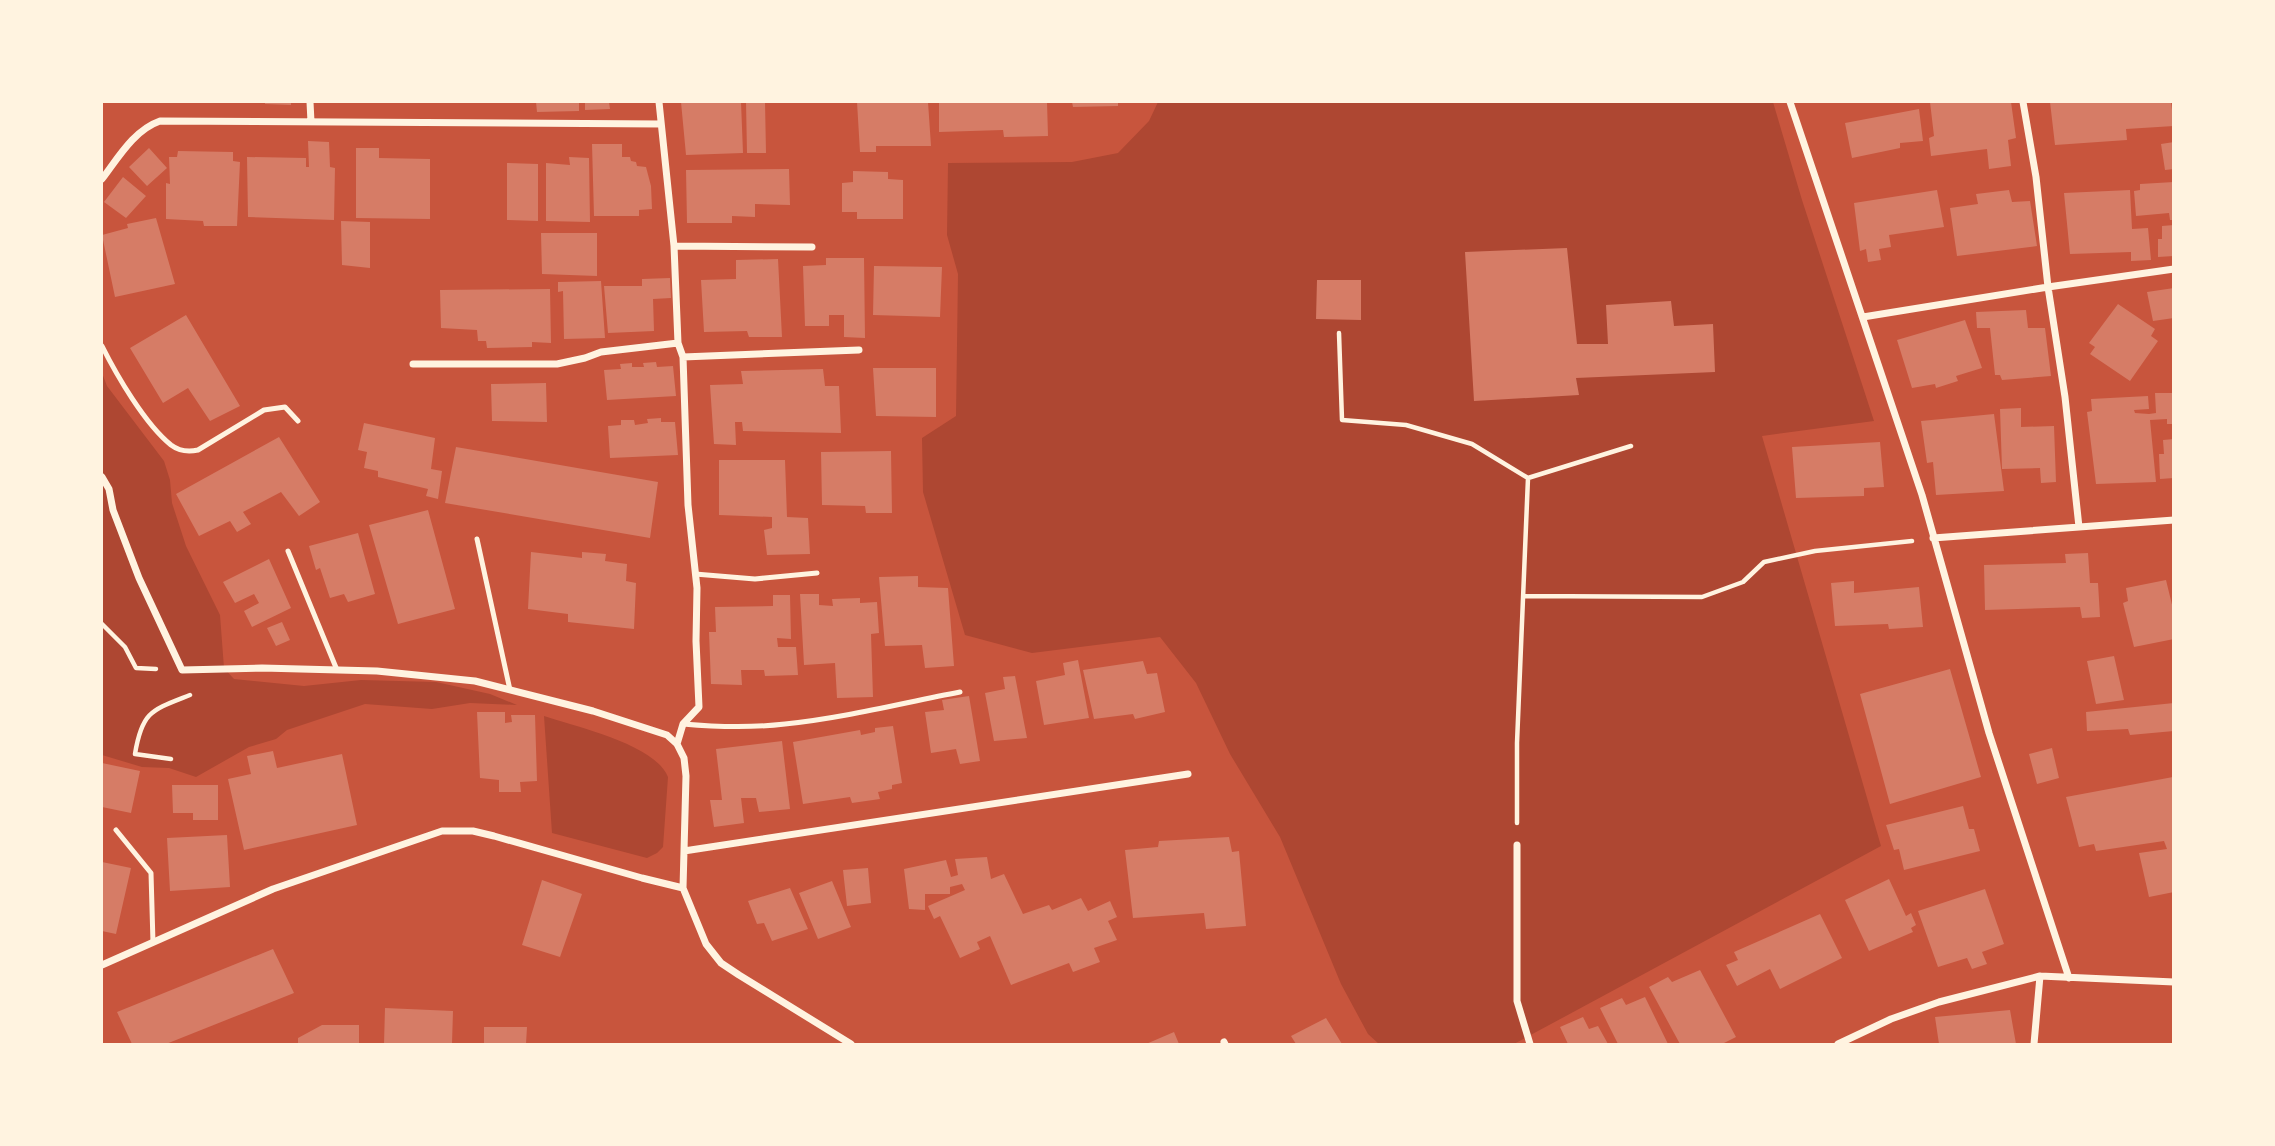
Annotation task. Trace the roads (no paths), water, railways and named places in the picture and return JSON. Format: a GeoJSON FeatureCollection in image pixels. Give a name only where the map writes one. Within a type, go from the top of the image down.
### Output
{"type":"FeatureCollection","features":[{"type":"Feature","properties":{"kind":"street"},"geometry":{"type":"LineString","coordinates":[[310,102],[311,122]]}},
{"type":"Feature","properties":{"kind":"street"},"geometry":{"type":"LineString","coordinates":[[659,102],[674,246],[678,343],[683,357],[699,707],[683,724],[677,744]]}},
{"type":"Feature","properties":{"kind":"street"},"geometry":{"type":"LineString","coordinates":[[1790,102],[1922,495],[1989,733],[2069,978]]}},
{"type":"Feature","properties":{"kind":"street"},"geometry":{"type":"LineString","coordinates":[[2023,102],[2036,177],[2048,287],[2065,397],[2079,527]]}},
{"type":"Feature","properties":{"kind":"street"},"geometry":{"type":"LineString","coordinates":[[102,179],[138,133],[147,125],[160,121],[660,124]]}},
{"type":"Feature","properties":{"kind":"street"},"geometry":{"type":"LineString","coordinates":[[674,246],[812,247]]}},
{"type":"Feature","properties":{"kind":"street"},"geometry":{"type":"LineString","coordinates":[[1863,317],[2174,269]]}},
{"type":"Feature","properties":{"kind":"street"},"geometry":{"type":"LineString","coordinates":[[413,364],[557,364],[601,352],[678,343]]}},
{"type":"Feature","properties":{"kind":"street"},"geometry":{"type":"LineString","coordinates":[[683,357],[859,350]]}},
{"type":"Feature","properties":{"kind":"street"},"geometry":{"type":"LineString","coordinates":[[102,477],[109,489],[113,510],[139,578],[182,670],[337,670],[444,676],[475,681],[606,715],[667,735],[677,744],[684,758],[686,776],[682,888],[706,944],[721,963],[850,1045]]}},
{"type":"Feature","properties":{"kind":"street"},"geometry":{"type":"LineString","coordinates":[[1933,538],[2174,520]]}},
{"type":"Feature","properties":{"kind":"street"},"geometry":{"type":"LineString","coordinates":[[684,851],[1188,774]]}},
{"type":"Feature","properties":{"kind":"street"},"geometry":{"type":"LineString","coordinates":[[102,965],[273,889],[442,831],[473,831],[682,888]]}},
{"type":"Feature","properties":{"kind":"street"},"geometry":{"type":"LineString","coordinates":[[1517,845],[1517,1001],[1530,1045]]}},
{"type":"Feature","properties":{"kind":"street"},"geometry":{"type":"LineString","coordinates":[[2034,1045],[2040,976]]}},
{"type":"Feature","properties":{"kind":"street"},"geometry":{"type":"LineString","coordinates":[[1838,1045],[1891,1019],[1938,1002],[2040,976],[2174,982]]}},
{"type":"Feature","properties":{"kind":"lane"},"geometry":{"type":"LineString","coordinates":[[102,346],[116,373],[143,413],[173,447],[189,452],[198,450],[264,410],[285,407],[298,421]]}},
{"type":"Feature","properties":{"kind":"lane"},"geometry":{"type":"LineString","coordinates":[[478,539],[510,690]]}},
{"type":"Feature","properties":{"kind":"lane"},"geometry":{"type":"LineString","coordinates":[[288,551],[337,670]]}},
{"type":"Feature","properties":{"kind":"lane"},"geometry":{"type":"LineString","coordinates":[[695,574],[755,579],[817,573]]}},
{"type":"Feature","properties":{"kind":"lane"},"geometry":{"type":"LineString","coordinates":[[683,724],[725,727],[785,724],[960,692]]}},
{"type":"Feature","properties":{"kind":"lane"},"geometry":{"type":"LineString","coordinates":[[116,830],[151,873],[153,943]]}}]}
